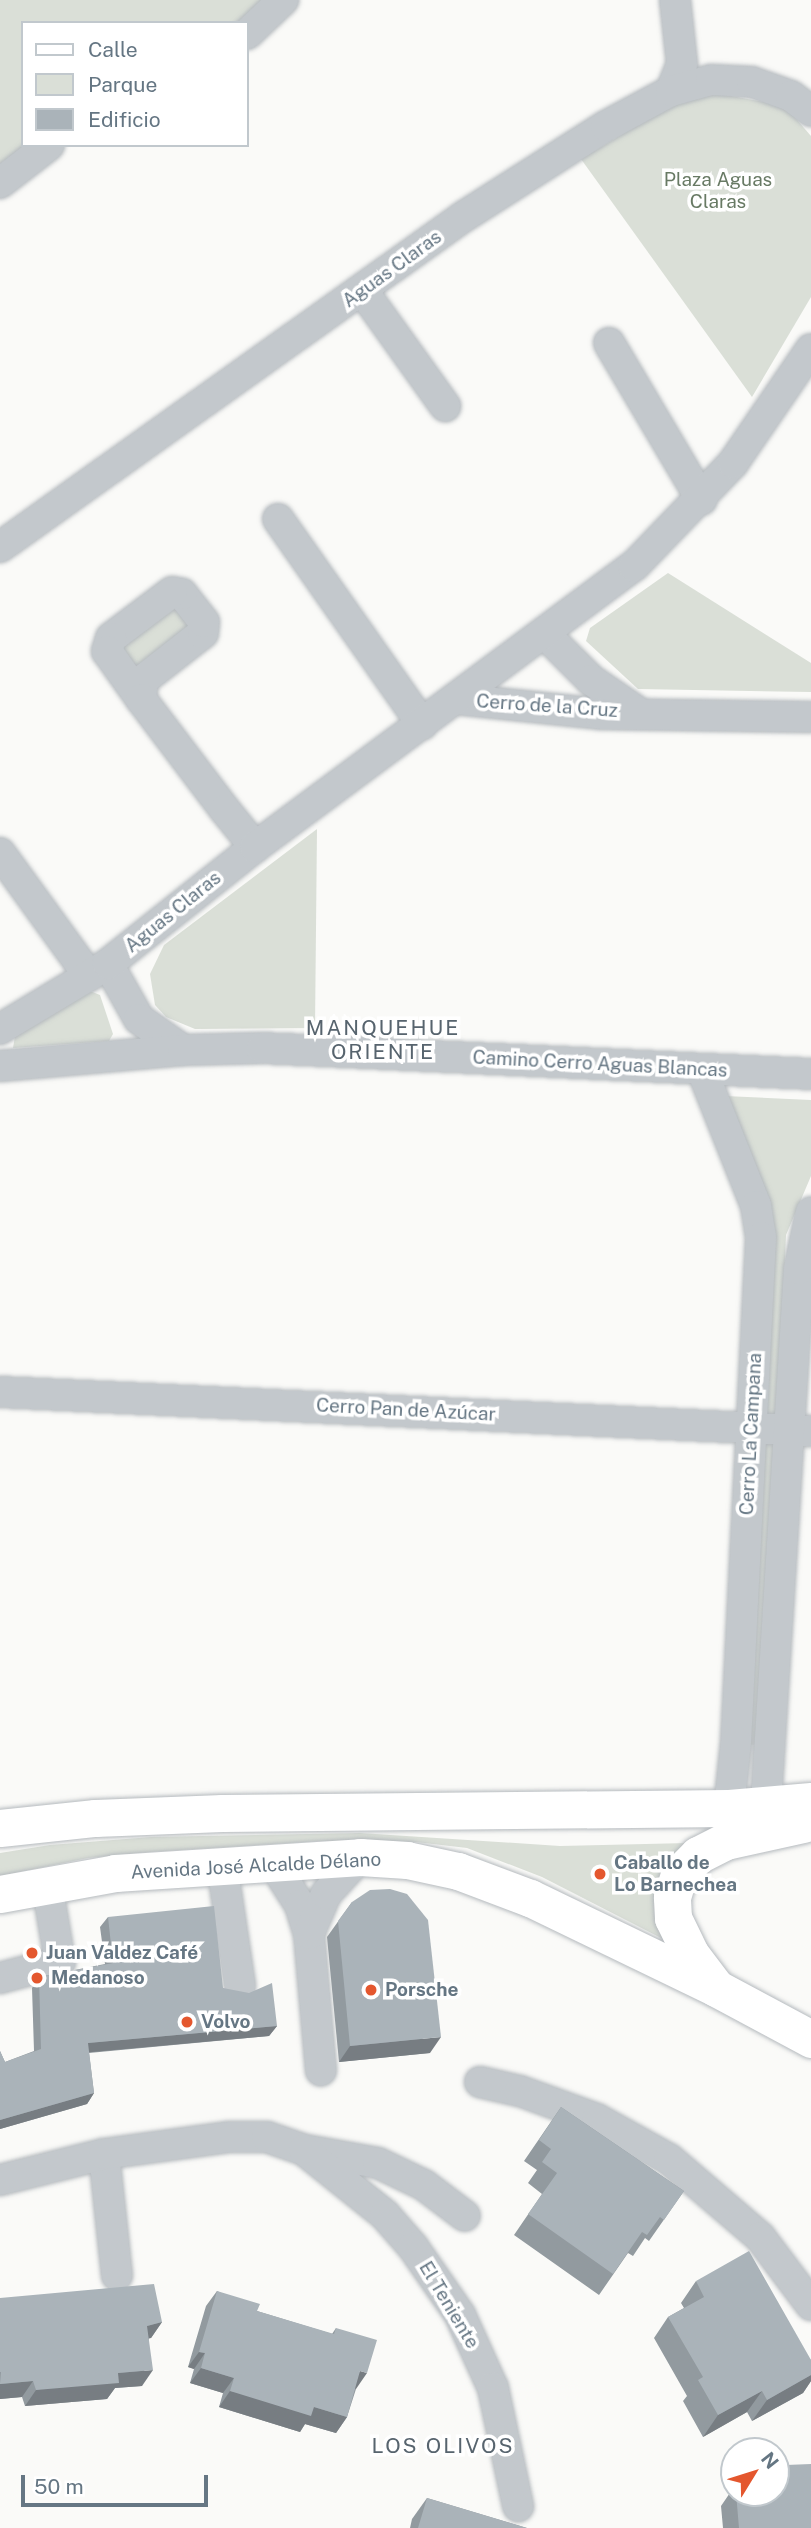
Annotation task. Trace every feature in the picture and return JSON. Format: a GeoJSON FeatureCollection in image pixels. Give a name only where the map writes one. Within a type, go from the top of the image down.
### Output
{"type":"FeatureCollection","features":[{"type":"Feature","properties":{"kind":"main road"},"geometry":{"type":"LineString","coordinates":[[729,1808],[766,1803],[808,1816]]}},
{"type":"Feature","properties":{"kind":"main road"},"geometry":{"type":"LineString","coordinates":[[0,1828],[55,1821],[210,1813],[729,1808],[808,1816]]}},
{"type":"Feature","properties":{"kind":"main road"},"geometry":{"type":"LineString","coordinates":[[716,1988],[690,1953],[673,1918],[671,1897],[679,1874],[698,1855],[726,1841],[808,1816]]}},
{"type":"Feature","properties":{"kind":"main road","name":"Avenida José Alcalde Délano"},"geometry":{"type":"LineString","coordinates":[[0,1894],[115,1873],[360,1857],[433,1865],[494,1883],[716,1988],[811,2039]]}},
{"type":"Feature","properties":{"kind":"street"},"geometry":{"type":"LineString","coordinates":[[248,33],[283,0]]}},
{"type":"Feature","properties":{"kind":"street"},"geometry":{"type":"LineString","coordinates":[[671,91],[682,64],[675,0]]}},
{"type":"Feature","properties":{"kind":"street","name":"Aguas Claras"},"geometry":{"type":"LineString","coordinates":[[0,547],[463,217],[606,126],[671,91],[711,80],[752,82],[791,96],[811,111]]}},
{"type":"Feature","properties":{"kind":"street"},"geometry":{"type":"LineString","coordinates":[[0,183],[46,147]]}},
{"type":"Feature","properties":{"kind":"street"},"geometry":{"type":"LineString","coordinates":[[362,290],[445,406]]}},
{"type":"Feature","properties":{"kind":"street"},"geometry":{"type":"LineString","coordinates":[[609,343],[702,500]]}},
{"type":"Feature","properties":{"kind":"street","name":"Aguas Claras"},"geometry":{"type":"LineString","coordinates":[[2,1046],[255,847],[634,566],[702,500],[762,425],[811,349]]}},
{"type":"Feature","properties":{"kind":"street"},"geometry":{"type":"LineString","coordinates":[[278,519],[422,724]]}},
{"type":"Feature","properties":{"kind":"street","name":"Cerro de la Cruz"},"geometry":{"type":"LineString","coordinates":[[545,634],[591,680],[638,712]]}},
{"type":"Feature","properties":{"kind":"street"},"geometry":{"type":"LineString","coordinates":[[141,699],[255,847]]}},
{"type":"Feature","properties":{"kind":"street","name":"Cerro de la Cruz"},"geometry":{"type":"LineString","coordinates":[[456,699],[600,714],[638,712],[811,717]]}},
{"type":"Feature","properties":{"kind":"street"},"geometry":{"type":"LineString","coordinates":[[0,853],[139,1019],[183,1049]]}},
{"type":"Feature","properties":{"kind":"street"},"geometry":{"type":"LineString","coordinates":[[113,1056],[128,1041],[139,1019]]}},
{"type":"Feature","properties":{"kind":"street","name":"Camino Cerro Aguas Blancas"},"geometry":{"type":"LineString","coordinates":[[2,1046],[113,1056],[183,1049],[383,1052],[811,1074]]}},
{"type":"Feature","properties":{"kind":"street","name":"Cerro La Campana"},"geometry":{"type":"LineString","coordinates":[[702,1070],[756,1206],[761,1237],[736,1742],[729,1808]]}},
{"type":"Feature","properties":{"kind":"street","name":"Cerro La Campana"},"geometry":{"type":"LineString","coordinates":[[766,1803],[801,1431],[799,1269],[811,1212]]}},
{"type":"Feature","properties":{"kind":"street","name":"Cerro Pan de Azúcar"},"geometry":{"type":"LineString","coordinates":[[0,1392],[801,1431]]}},
{"type":"Feature","properties":{"kind":"street"},"geometry":{"type":"LineString","coordinates":[[309,1934],[326,1894],[360,1857]]}},
{"type":"Feature","properties":{"kind":"street"},"geometry":{"type":"LineString","coordinates":[[273,1863],[300,1905],[309,1934],[321,2070]]}},
{"type":"Feature","properties":{"kind":"street"},"geometry":{"type":"LineString","coordinates":[[222,1866],[240,1986]]}},
{"type":"Feature","properties":{"kind":"street"},"geometry":{"type":"LineString","coordinates":[[0,1978],[60,1962],[47,1884]]}},
{"type":"Feature","properties":{"kind":"street"},"geometry":{"type":"LineString","coordinates":[[480,2082],[520,2091],[597,2119],[669,2159],[760,2237],[811,2305]]}},
{"type":"Feature","properties":{"kind":"street","name":"El Teniente"},"geometry":{"type":"LineString","coordinates":[[0,2180],[104,2154],[248,2136],[276,2140],[304,2150],[379,2163],[424,2185],[465,2216]]}},
{"type":"Feature","properties":{"kind":"street","name":"El Teniente"},"geometry":{"type":"LineString","coordinates":[[304,2150],[385,2215],[413,2247],[460,2315],[493,2388],[518,2506]]}},
{"type":"Feature","properties":{"kind":"street"},"geometry":{"type":"LineString","coordinates":[[104,2154],[117,2275]]}},
{"type":"Feature","properties":{"kind":"green space"},"geometry":{"type":"Polygon","coordinates":[[[0,0],[274,0],[248,22],[21,21],[21,147],[32,147],[0,175],[0,0]]]}},
{"type":"Feature","properties":{"kind":"green space","name":"Plaza Aguas Claras"},"geometry":{"type":"Polygon","coordinates":[[[715,93],[785,106],[811,136],[811,297],[752,397],[581,159],[668,107],[715,93]]]}},
{"type":"Feature","properties":{"kind":"green space"},"geometry":{"type":"Polygon","coordinates":[[[668,573],[811,663],[811,692],[638,689],[586,641],[590,628],[668,573]]]}},
{"type":"Feature","properties":{"kind":"green space"},"geometry":{"type":"Polygon","coordinates":[[[174,600],[196,623],[139,673],[117,642],[174,600]]]}},
{"type":"Feature","properties":{"kind":"green space"},"geometry":{"type":"Polygon","coordinates":[[[317,829],[315,1028],[195,1029],[166,1017],[155,1005],[150,974],[164,945],[317,829]]]}},
{"type":"Feature","properties":{"kind":"green space"},"geometry":{"type":"Polygon","coordinates":[[[90,991],[100,995],[113,1034],[109,1041],[13,1048],[15,1036],[90,991]]]}},
{"type":"Feature","properties":{"kind":"green space"},"geometry":{"type":"Polygon","coordinates":[[[725,1096],[811,1100],[811,1176],[786,1235],[764,1746],[746,1744],[776,1236],[725,1096]]]}},
{"type":"Feature","properties":{"kind":"green space"},"geometry":{"type":"Polygon","coordinates":[[[360,1833],[560,1846],[688,1843],[663,1939],[542,1877],[467,1848],[416,1842],[322,1841],[150,1852],[88,1858],[0,1876],[0,1853],[50,1845],[151,1837],[360,1833]]]}},
{"type":"Feature","properties":{"kind":"building","name":"Porsche"},"geometry":{"type":"Polygon","coordinates":[[[390,1889],[407,1894],[428,1920],[441,2037],[350,2046],[338,1921],[352,1902],[370,1890],[390,1889]]]}},
{"type":"Feature","properties":{"kind":"building"},"geometry":{"type":"Polygon","coordinates":[[[214,1906],[223,1988],[249,1993],[272,1983],[277,2026],[88,2043],[94,2093],[0,2120],[0,2051],[5,2062],[41,2049],[39,1977],[113,1963],[108,1917],[214,1906]]]}},
{"type":"Feature","properties":{"kind":"building"},"geometry":{"type":"Polygon","coordinates":[[[561,2107],[684,2191],[664,2220],[660,2217],[647,2235],[642,2232],[613,2274],[528,2214],[557,2173],[542,2162],[551,2149],[539,2140],[561,2107]]]}},
{"type":"Feature","properties":{"kind":"building"},"geometry":{"type":"Polygon","coordinates":[[[749,2251],[811,2360],[811,2375],[767,2400],[762,2391],[718,2415],[698,2380],[703,2377],[668,2317],[704,2297],[696,2281],[749,2251]]]}},
{"type":"Feature","properties":{"kind":"building"},"geometry":{"type":"Polygon","coordinates":[[[154,2284],[162,2322],[147,2326],[153,2370],[118,2373],[119,2383],[36,2390],[33,2381],[0,2384],[0,2298],[154,2284]]]}},
{"type":"Feature","properties":{"kind":"building"},"geometry":{"type":"Polygon","coordinates":[[[217,2291],[260,2304],[257,2311],[334,2334],[336,2328],[377,2340],[367,2373],[360,2371],[347,2417],[314,2407],[311,2416],[230,2391],[234,2378],[201,2368],[205,2353],[199,2352],[217,2291]]]}},
{"type":"Feature","properties":{"kind":"building"},"geometry":{"type":"Polygon","coordinates":[[[811,2464],[811,2528],[739,2528],[737,2507],[790,2507],[790,2465],[811,2464]]]}},
{"type":"Feature","properties":{"kind":"building"},"geometry":{"type":"Polygon","coordinates":[[[427,2498],[527,2528],[418,2528],[427,2498]]]}},
{"type":"Feature","properties":{"kind":"place","name":"Caballo de Lo Barnechea"},"geometry":{"type":"Point","coordinates":[600,1874]}},
{"type":"Feature","properties":{"kind":"place","name":"Juan Valdez Café"},"geometry":{"type":"Point","coordinates":[32,1953]}},
{"type":"Feature","properties":{"kind":"place","name":"Medanoso"},"geometry":{"type":"Point","coordinates":[37,1978]}},
{"type":"Feature","properties":{"kind":"place","name":"Porsche"},"geometry":{"type":"Point","coordinates":[371,1990]}},
{"type":"Feature","properties":{"kind":"place","name":"Volvo"},"geometry":{"type":"Point","coordinates":[187,2022]}},
{"type":"Feature","properties":{"kind":"district","name":"MANQUEHUE ORIENTE"},"geometry":{"type":"Point","coordinates":[383,1040]}},
{"type":"Feature","properties":{"kind":"district","name":"LOS OLIVOS"},"geometry":{"type":"Point","coordinates":[443,2446]}}]}
